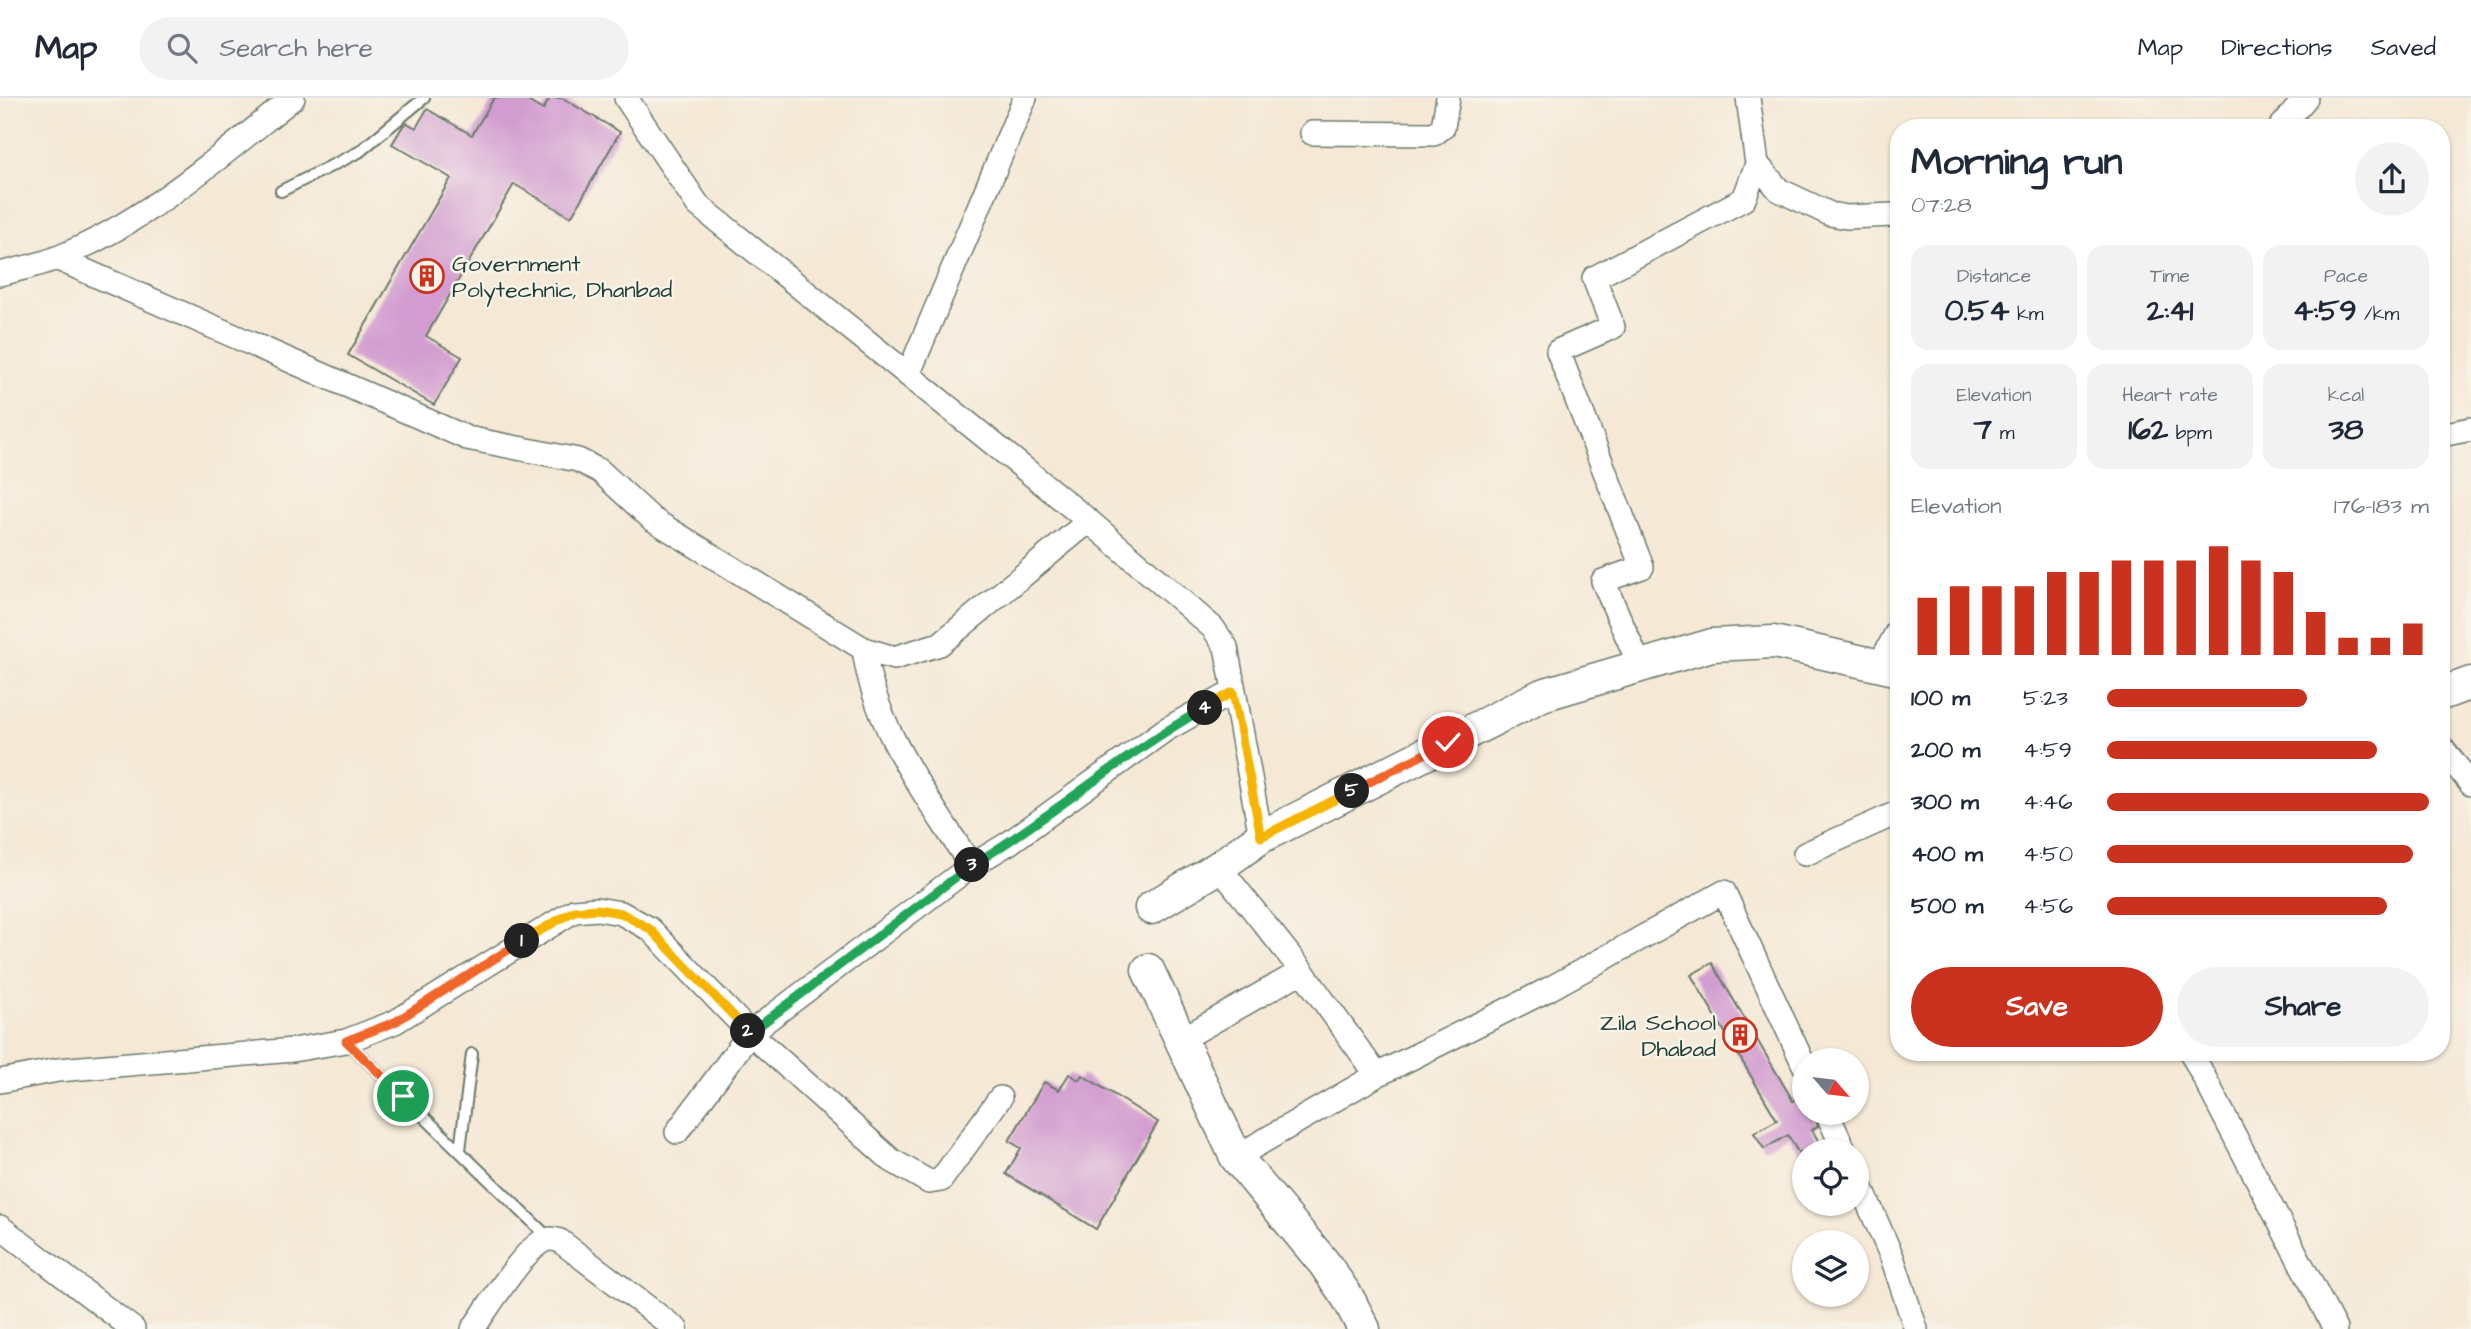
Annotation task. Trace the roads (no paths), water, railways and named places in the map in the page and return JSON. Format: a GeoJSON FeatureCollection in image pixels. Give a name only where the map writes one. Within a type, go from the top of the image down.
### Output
{"type":"FeatureCollection","features":[{"type":"Feature","properties":{"kind":"street"},"geometry":{"type":"LineString","coordinates":[[0,274],[56,258],[122,226],[180,188],[293,98]]}},
{"type":"Feature","properties":{"kind":"street"},"geometry":{"type":"LineString","coordinates":[[626,98],[698,205],[1088,521],[1213,628],[1226,648],[1261,837]]}},
{"type":"Feature","properties":{"kind":"street"},"geometry":{"type":"LineString","coordinates":[[908,375],[1025,98]]}},
{"type":"Feature","properties":{"kind":"street"},"geometry":{"type":"LineString","coordinates":[[1312,133],[1434,134],[1443,127],[1448,98]]}},
{"type":"Feature","properties":{"kind":"street"},"geometry":{"type":"LineString","coordinates":[[1640,666],[1603,582],[1642,567],[1558,351],[1613,327],[1594,278],[1744,198],[1757,164],[1748,98]]}},
{"type":"Feature","properties":{"kind":"street"},"geometry":{"type":"LineString","coordinates":[[2288,119],[2306,98]]}},
{"type":"Feature","properties":{"kind":"street"},"geometry":{"type":"LineString","coordinates":[[1757,164],[1779,190],[1830,214],[1847,217],[1890,215]]}},
{"type":"Feature","properties":{"kind":"street"},"geometry":{"type":"LineString","coordinates":[[56,258],[467,438],[578,460],[600,471],[652,519],[864,649],[894,658],[940,644],[1088,521]]}},
{"type":"Feature","properties":{"kind":"street"},"geometry":{"type":"LineString","coordinates":[[2450,433],[2471,429]]}},
{"type":"Feature","properties":{"kind":"street"},"geometry":{"type":"LineString","coordinates":[[1151,908],[1219,867],[1261,837],[1542,695],[1712,645],[1774,642],[1889,667]]}},
{"type":"Feature","properties":{"kind":"street"},"geometry":{"type":"LineString","coordinates":[[864,649],[868,681],[896,744],[971,866]]}},
{"type":"Feature","properties":{"kind":"street"},"geometry":{"type":"LineString","coordinates":[[2450,691],[2471,683]]}},
{"type":"Feature","properties":{"kind":"street"},"geometry":{"type":"LineString","coordinates":[[677,1132],[750,1033],[971,866],[1009,843],[1165,730],[1233,692]]}},
{"type":"Feature","properties":{"kind":"street"},"geometry":{"type":"LineString","coordinates":[[2450,758],[2471,784]]}},
{"type":"Feature","properties":{"kind":"street"},"geometry":{"type":"LineString","coordinates":[[1805,854],[1890,816]]}},
{"type":"Feature","properties":{"kind":"street"},"geometry":{"type":"LineString","coordinates":[[1219,867],[1302,971],[1377,1075]]}},
{"type":"Feature","properties":{"kind":"street"},"geometry":{"type":"LineString","coordinates":[[1236,1157],[1377,1075],[1549,989],[1724,891],[1796,1048]]}},
{"type":"Feature","properties":{"kind":"street"},"geometry":{"type":"LineString","coordinates":[[0,1081],[58,1070],[293,1050],[346,1041],[395,1022],[574,911],[597,909],[621,913],[650,929],[750,1033],[891,1160],[929,1182],[941,1180],[1000,1098]]}},
{"type":"Feature","properties":{"kind":"street"},"geometry":{"type":"LineString","coordinates":[[1148,970],[1236,1157],[1324,1263],[1349,1298],[1364,1329]]}},
{"type":"Feature","properties":{"kind":"street"},"geometry":{"type":"LineString","coordinates":[[1182,1039],[1302,971]]}},
{"type":"Feature","properties":{"kind":"street"},"geometry":{"type":"LineString","coordinates":[[2195,1061],[2326,1325]]}},
{"type":"Feature","properties":{"kind":"street"},"geometry":{"type":"LineString","coordinates":[[1869,1205],[1892,1256],[1916,1329]]}},
{"type":"Feature","properties":{"kind":"street"},"geometry":{"type":"LineString","coordinates":[[0,1227],[133,1329]]}},
{"type":"Feature","properties":{"kind":"street"},"geometry":{"type":"LineString","coordinates":[[473,1329],[529,1253],[540,1242],[550,1238],[559,1241],[676,1329]]}},
{"type":"Feature","properties":{"kind":"lane"},"geometry":{"type":"LineString","coordinates":[[281,191],[359,152],[424,98]]}},
{"type":"Feature","properties":{"kind":"lane"},"geometry":{"type":"LineString","coordinates":[[346,1041],[550,1238]]}},
{"type":"Feature","properties":{"kind":"lane"},"geometry":{"type":"LineString","coordinates":[[460,1150],[472,1054]]}},
{"type":"Feature","properties":{"kind":"place","name":"Government Polytechnic, Dhanbad"},"geometry":{"type":"Point","coordinates":[427,276]}},
{"type":"Feature","properties":{"kind":"place","name":"Zila School Dhabad"},"geometry":{"type":"Point","coordinates":[1740,1035]}}]}
